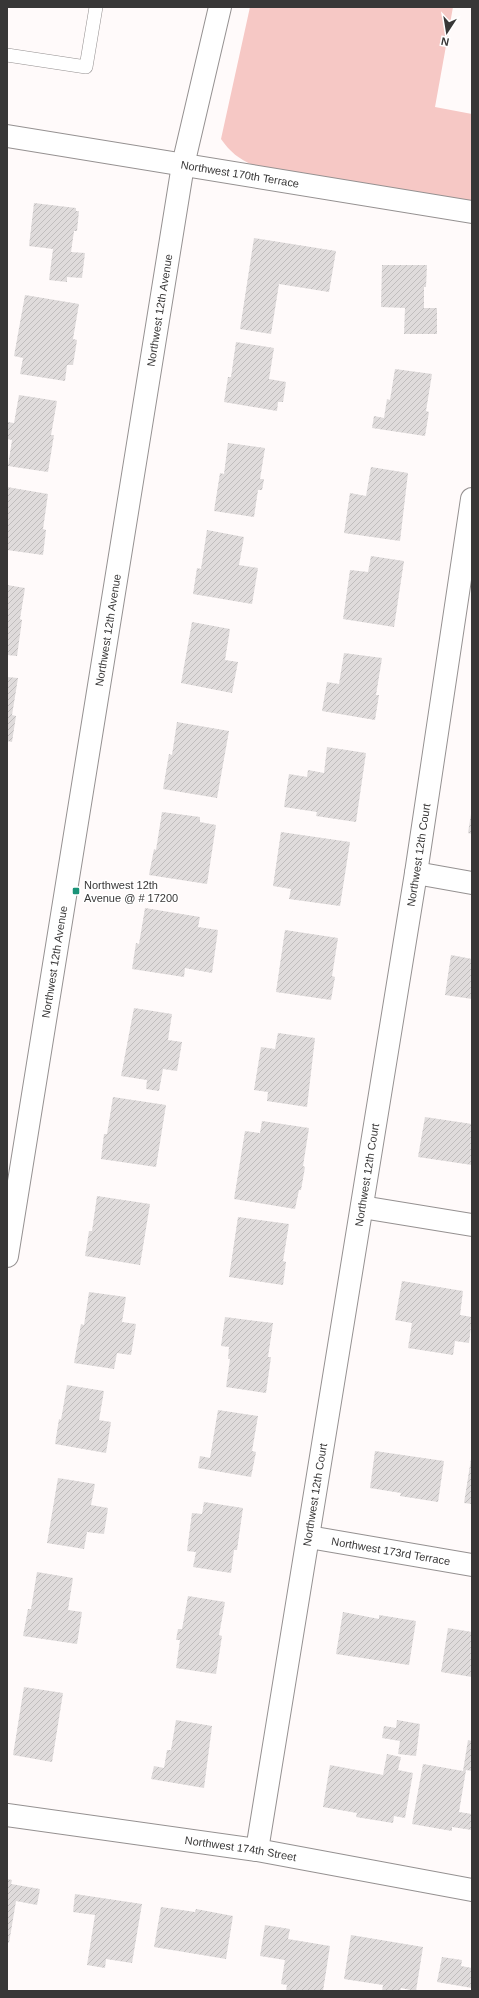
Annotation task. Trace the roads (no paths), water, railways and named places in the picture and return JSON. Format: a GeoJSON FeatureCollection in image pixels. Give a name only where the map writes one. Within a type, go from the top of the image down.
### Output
{"type":"FeatureCollection","features":[{"type":"Feature","properties":{"kind":"street","name":"Northwest 12th Avenue"},"geometry":{"type":"LineString","coordinates":[[7,1256],[183,166],[220,7]]}},
{"type":"Feature","properties":{"kind":"street","name":"Northwest 170th Terrace"},"geometry":{"type":"LineString","coordinates":[[7,136],[183,166],[472,212]]}},
{"type":"Feature","properties":{"kind":"street","name":"Northwest 12th Court"},"geometry":{"type":"LineString","coordinates":[[257,1850],[467,559],[472,498]]}},
{"type":"Feature","properties":{"kind":"street"},"geometry":{"type":"LineString","coordinates":[[416,873],[472,883]]}},
{"type":"Feature","properties":{"kind":"street"},"geometry":{"type":"LineString","coordinates":[[362,1206],[472,1225]]}},
{"type":"Feature","properties":{"kind":"street","name":"Northwest 173rd Terrace"},"geometry":{"type":"LineString","coordinates":[[309,1537],[472,1565]]}},
{"type":"Feature","properties":{"kind":"street","name":"Northwest 174th Street"},"geometry":{"type":"LineString","coordinates":[[7,1815],[257,1850],[472,1890]]}},
{"type":"Feature","properties":{"kind":"lane"},"geometry":{"type":"LineString","coordinates":[[7,55],[86,67],[96,7]]}},
{"type":"Feature","properties":{"kind":"place","name":"Northwest 12th Avenue @ # 17200"},"geometry":{"type":"Point","coordinates":[76,891]}}]}
